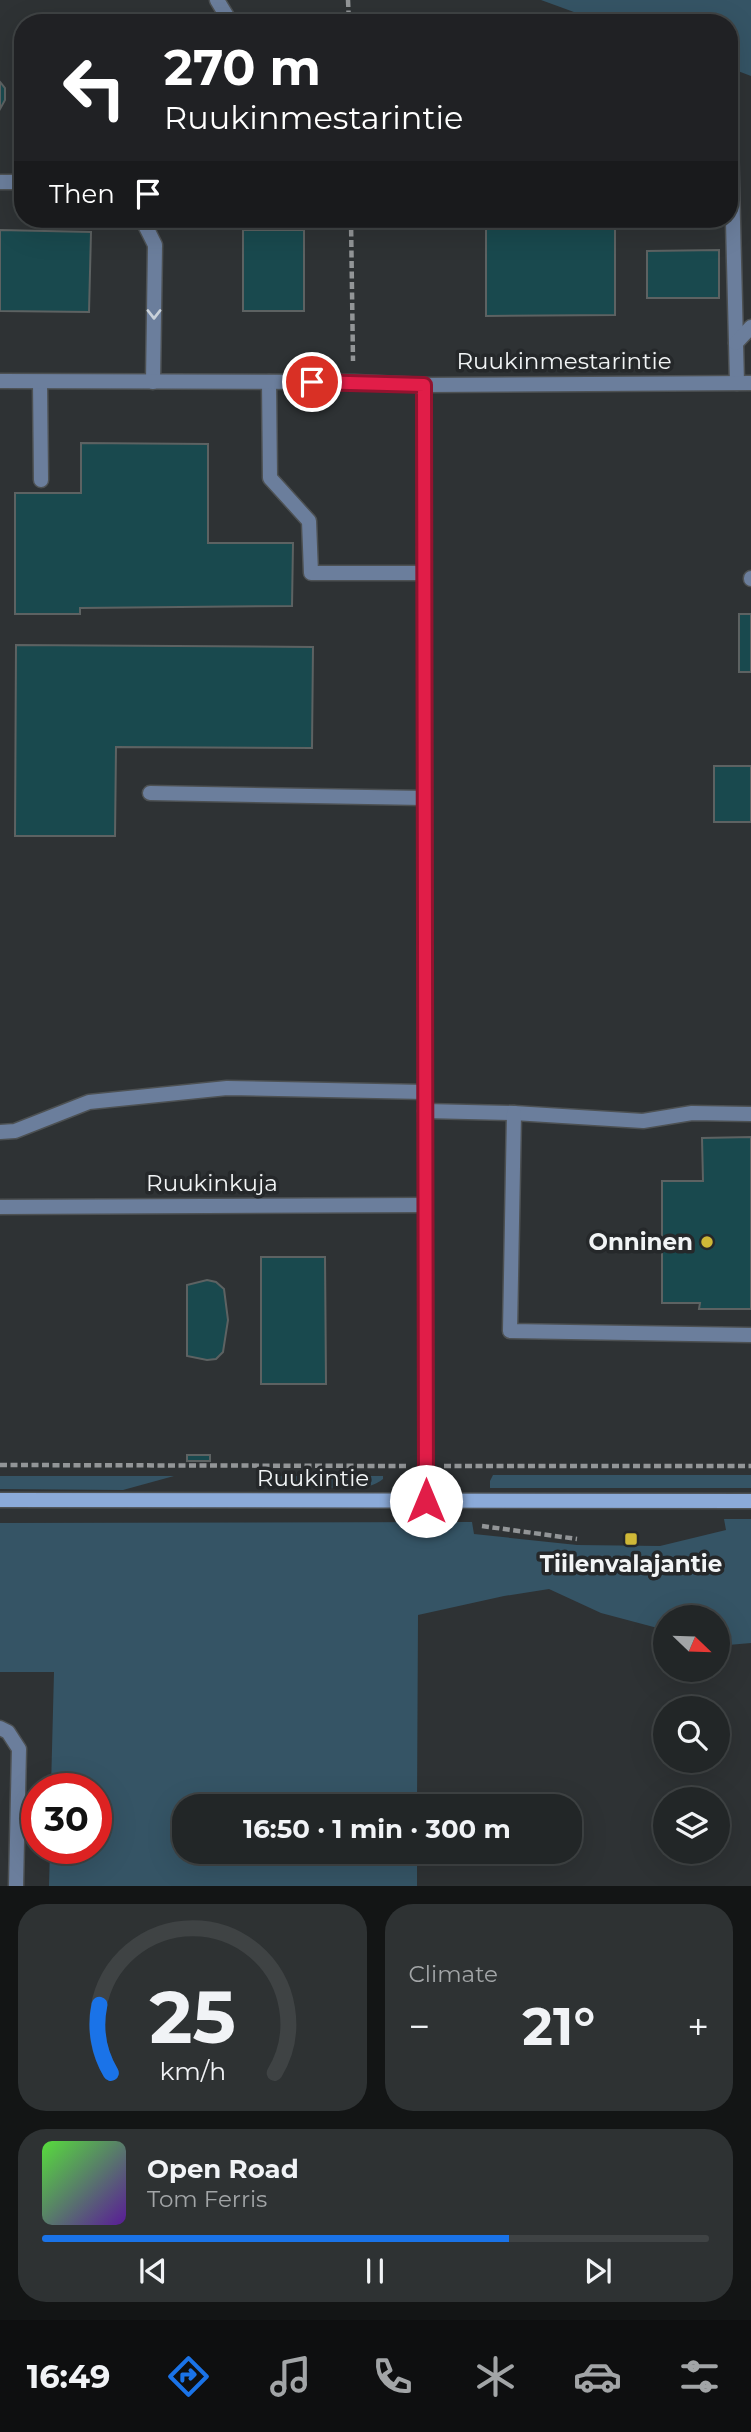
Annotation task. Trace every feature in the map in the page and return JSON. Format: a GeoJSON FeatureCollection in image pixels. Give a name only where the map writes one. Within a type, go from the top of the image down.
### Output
{"type":"FeatureCollection","features":[{"type":"Feature","properties":{"kind":"street"},"geometry":{"type":"LineString","coordinates":[[146,228],[155,245],[153,382]]}},
{"type":"Feature","properties":{"kind":"street"},"geometry":{"type":"LineString","coordinates":[[733,228],[736,343],[744,383]]}},
{"type":"Feature","properties":{"kind":"street"},"geometry":{"type":"LineString","coordinates":[[736,343],[751,327]]}},
{"type":"Feature","properties":{"kind":"street","name":"Ruukinmestarintie"},"geometry":{"type":"LineString","coordinates":[[0,382],[354,382],[424,385],[744,383]]}},
{"type":"Feature","properties":{"kind":"street"},"geometry":{"type":"LineString","coordinates":[[40,382],[41,480]]}},
{"type":"Feature","properties":{"kind":"street"},"geometry":{"type":"LineString","coordinates":[[270,382],[270,478],[309,521],[311,573],[424,573]]}},
{"type":"Feature","properties":{"kind":"street"},"geometry":{"type":"LineString","coordinates":[[424,385],[426,1501]]}},
{"type":"Feature","properties":{"kind":"street"},"geometry":{"type":"LineString","coordinates":[[150,793],[424,798]]}},
{"type":"Feature","properties":{"kind":"street"},"geometry":{"type":"LineString","coordinates":[[0,1132],[15,1131],[89,1102],[227,1088],[425,1092]]}},
{"type":"Feature","properties":{"kind":"street"},"geometry":{"type":"LineString","coordinates":[[425,1111],[643,1121],[692,1113],[751,1114]]}},
{"type":"Feature","properties":{"kind":"street"},"geometry":{"type":"LineString","coordinates":[[514,1113],[510,1331],[751,1335]]}},
{"type":"Feature","properties":{"kind":"street","name":"Ruukinkuja"},"geometry":{"type":"LineString","coordinates":[[0,1207],[425,1205]]}},
{"type":"Feature","properties":{"kind":"street","name":"Ruukintie"},"geometry":{"type":"LineString","coordinates":[[0,1500],[751,1502]]}},
{"type":"Feature","properties":{"kind":"street"},"geometry":{"type":"LineString","coordinates":[[0,1728],[8,1732],[19,1749],[16,1886]]}},
{"type":"Feature","properties":{"kind":"path"},"geometry":{"type":"LineString","coordinates":[[351,228],[354,382]]}},
{"type":"Feature","properties":{"kind":"path"},"geometry":{"type":"LineString","coordinates":[[0,1465],[751,1466]]}},
{"type":"Feature","properties":{"kind":"path"},"geometry":{"type":"LineString","coordinates":[[482,1526],[577,1539]]}},
{"type":"Feature","properties":{"kind":"shaded area"},"geometry":{"type":"Polygon","coordinates":[[[541,0],[751,0],[751,76],[738,71],[738,14],[579,14],[541,0]]]}},
{"type":"Feature","properties":{"kind":"shaded area"},"geometry":{"type":"Polygon","coordinates":[[[493,1475],[751,1475],[751,1488],[490,1488],[493,1475]]]}},
{"type":"Feature","properties":{"kind":"shaded area"},"geometry":{"type":"Polygon","coordinates":[[[0,1476],[174,1476],[123,1490],[0,1489],[0,1476]]]}},
{"type":"Feature","properties":{"kind":"shaded area"},"geometry":{"type":"Polygon","coordinates":[[[383,1476],[383,1479],[373,1485],[344,1488],[265,1477],[383,1476]]]}},
{"type":"Feature","properties":{"kind":"shaded area"},"geometry":{"type":"Polygon","coordinates":[[[724,1519],[751,1519],[751,1643],[730,1645],[730,1605],[653,1605],[653,1627],[601,1613],[549,1589],[418,1615],[417,1794],[172,1794],[172,1864],[417,1864],[417,1886],[49,1886],[50,1864],[112,1864],[112,1773],[51,1773],[54,1672],[0,1672],[0,1523],[472,1522],[474,1534],[577,1545],[660,1546],[726,1530],[724,1519]]]}},
{"type":"Feature","properties":{"kind":"building"},"geometry":{"type":"Polygon","coordinates":[[[0,82],[5,88],[5,100],[0,109],[0,82]]]}},
{"type":"Feature","properties":{"kind":"building"},"geometry":{"type":"Polygon","coordinates":[[[486,228],[615,228],[615,315],[486,316],[486,228]]]}},
{"type":"Feature","properties":{"kind":"building"},"geometry":{"type":"Polygon","coordinates":[[[0,230],[91,232],[89,312],[0,311],[0,230]]]}},
{"type":"Feature","properties":{"kind":"building"},"geometry":{"type":"Polygon","coordinates":[[[243,230],[304,230],[304,311],[243,311],[243,230]]]}},
{"type":"Feature","properties":{"kind":"building"},"geometry":{"type":"Polygon","coordinates":[[[719,250],[719,298],[647,298],[647,251],[719,250]]]}},
{"type":"Feature","properties":{"kind":"building"},"geometry":{"type":"Polygon","coordinates":[[[81,443],[208,444],[208,543],[293,543],[292,606],[80,608],[80,614],[15,614],[15,493],[81,493],[81,443]]]}},
{"type":"Feature","properties":{"kind":"building"},"geometry":{"type":"Polygon","coordinates":[[[739,614],[751,614],[751,672],[739,672],[739,614]]]}},
{"type":"Feature","properties":{"kind":"building"},"geometry":{"type":"Polygon","coordinates":[[[16,645],[313,647],[312,748],[116,747],[115,836],[15,836],[16,645]]]}},
{"type":"Feature","properties":{"kind":"building"},"geometry":{"type":"Polygon","coordinates":[[[714,766],[751,766],[751,822],[714,822],[714,766]]]}},
{"type":"Feature","properties":{"kind":"building","name":"Onninen"},"geometry":{"type":"Polygon","coordinates":[[[751,1137],[751,1309],[699,1309],[700,1303],[662,1303],[662,1181],[703,1181],[702,1138],[751,1137]]]}},
{"type":"Feature","properties":{"kind":"building"},"geometry":{"type":"Polygon","coordinates":[[[261,1257],[325,1257],[326,1384],[261,1384],[261,1257]]]}},
{"type":"Feature","properties":{"kind":"building"},"geometry":{"type":"Polygon","coordinates":[[[207,1280],[216,1282],[224,1289],[228,1320],[223,1352],[216,1359],[207,1360],[187,1356],[187,1285],[207,1280]]]}},
{"type":"Feature","properties":{"kind":"building"},"geometry":{"type":"Polygon","coordinates":[[[187,1455],[210,1455],[210,1461],[187,1461],[187,1455]]]}},
{"type":"Feature","properties":{"kind":"place","name":"Onninen"},"geometry":{"type":"Point","coordinates":[707,1242]}},
{"type":"Feature","properties":{"kind":"place","name":"Tiilenvalajantie"},"geometry":{"type":"Point","coordinates":[631,1539]}},
{"type":"Feature","properties":{"kind":"route"},"geometry":{"type":"LineString","coordinates":[[312,382],[424,385],[426,1501]]}}]}
